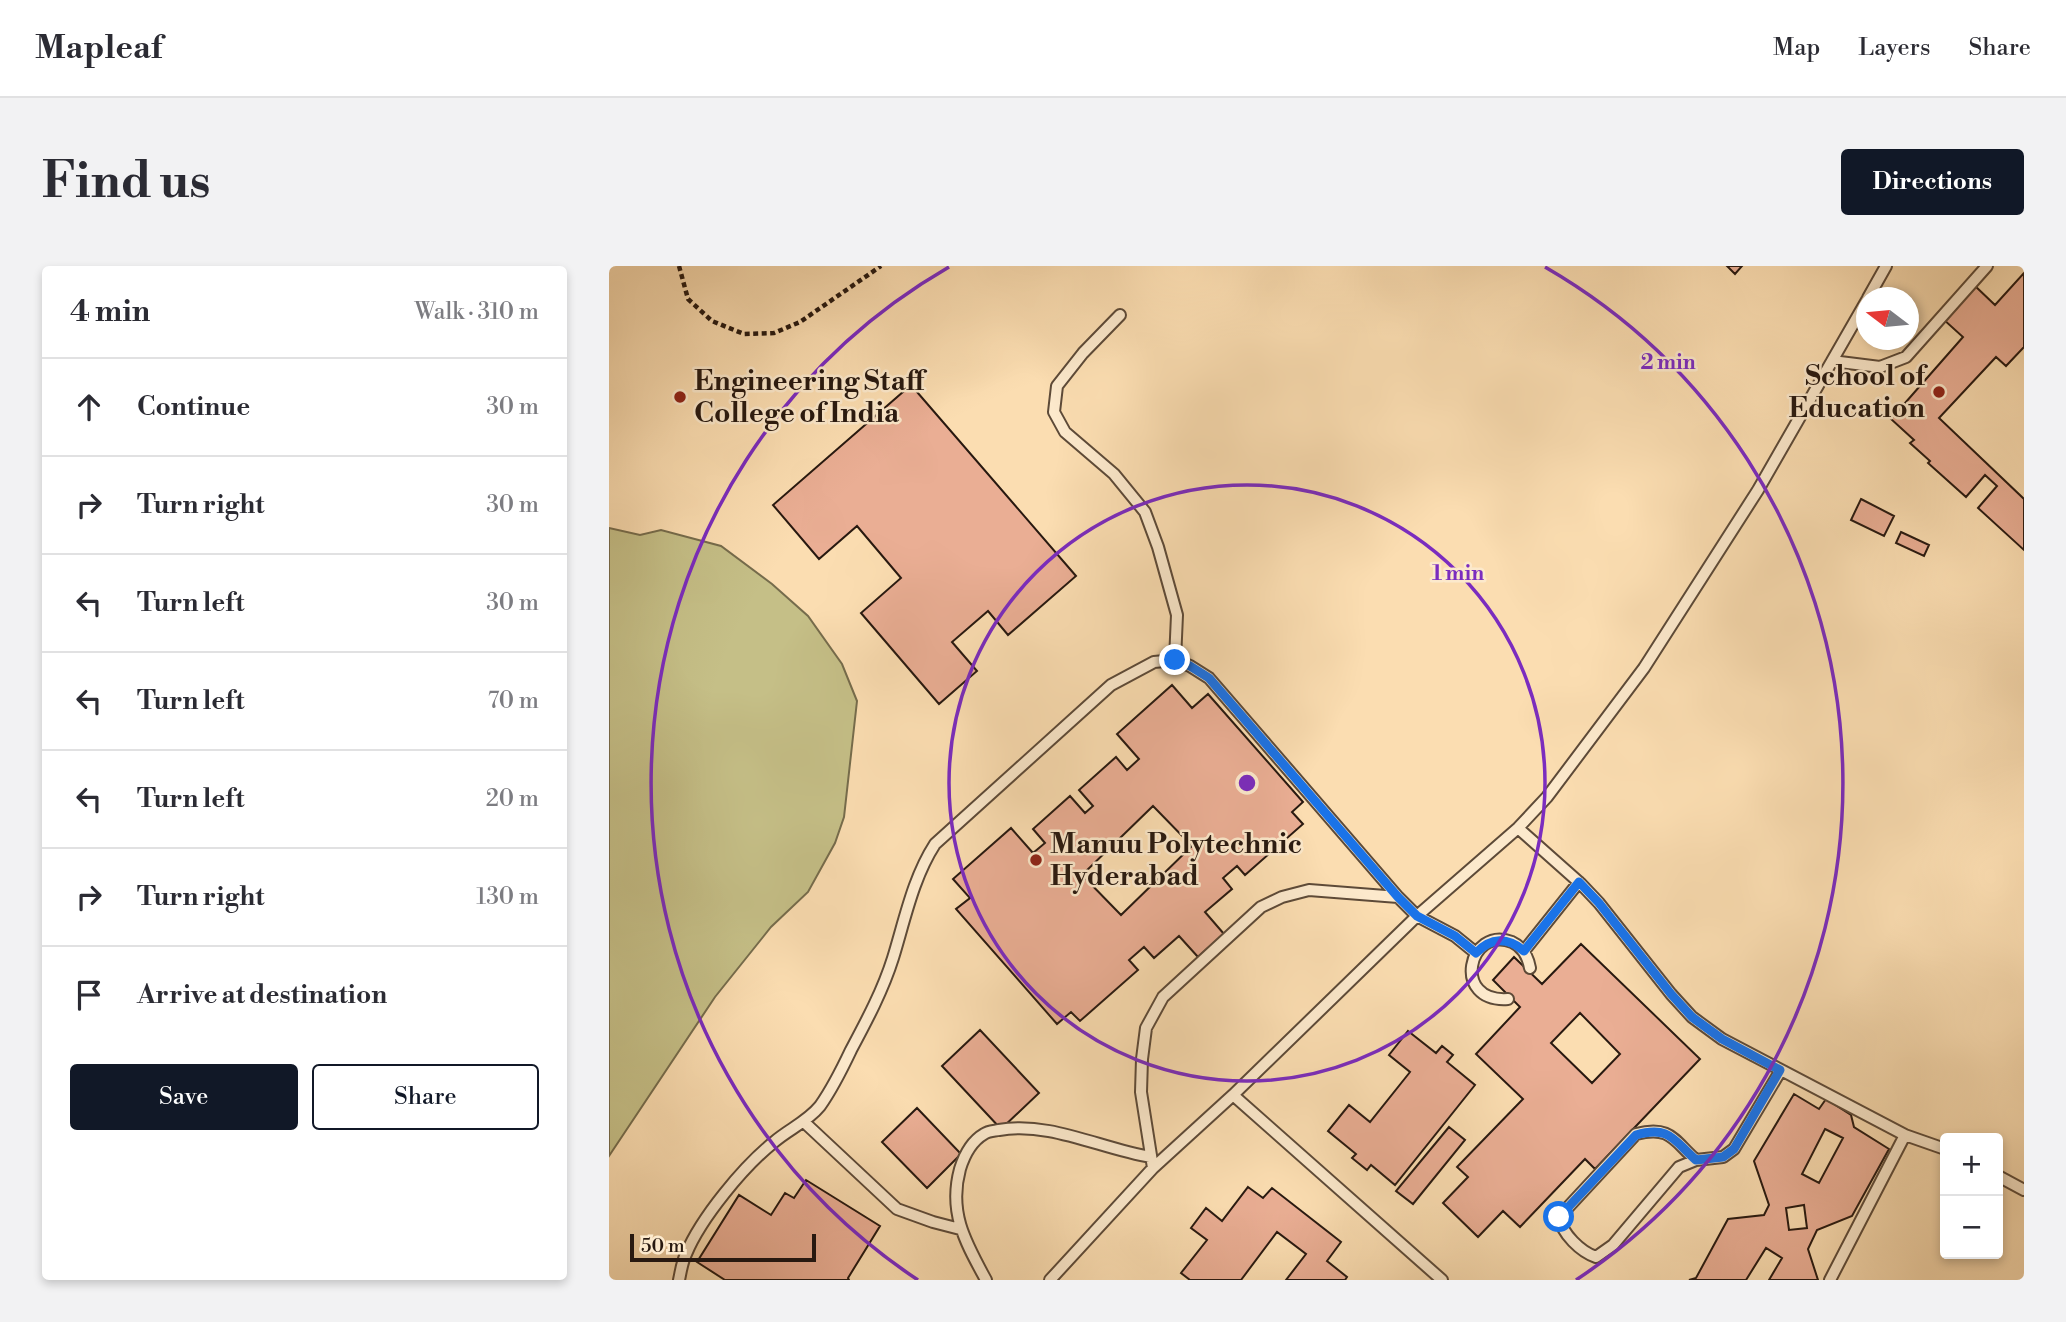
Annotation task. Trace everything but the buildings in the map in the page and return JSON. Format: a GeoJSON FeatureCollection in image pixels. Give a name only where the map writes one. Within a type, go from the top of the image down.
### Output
{"type":"FeatureCollection","features":[{"type":"Feature","properties":{"kind":"lane"},"geometry":{"type":"LineString","coordinates":[[1874,287],[1886,266]]}},
{"type":"Feature","properties":{"kind":"lane"},"geometry":{"type":"LineString","coordinates":[[1832,361],[1880,368],[1906,357],[1987,266]]}},
{"type":"Feature","properties":{"kind":"lane"},"geometry":{"type":"LineString","coordinates":[[1120,315],[1083,353],[1057,386],[1054,412],[1065,432],[1114,474],[1145,512],[1177,615],[1175,660]]}},
{"type":"Feature","properties":{"kind":"lane"},"geometry":{"type":"LineString","coordinates":[[1050,1280],[1152,1162],[1233,1095],[1417,916],[1518,828],[1547,797],[1643,668],[1758,490],[1856,318]]}},
{"type":"Feature","properties":{"kind":"lane"},"geometry":{"type":"LineString","coordinates":[[679,1280],[684,1257],[696,1233],[751,1161],[777,1139],[804,1122],[819,1106],[841,1070],[873,1007],[892,960],[922,863],[935,844],[1111,685],[1154,662],[1175,660],[1209,678],[1398,897],[1417,916],[1455,936],[1476,953]]}},
{"type":"Feature","properties":{"kind":"lane"},"geometry":{"type":"LineString","coordinates":[[1518,828],[1599,903],[1692,1017],[1722,1039],[1780,1070],[1905,1135],[1940,1147]]}},
{"type":"Feature","properties":{"kind":"lane"},"geometry":{"type":"LineString","coordinates":[[1524,951],[1579,882]]}},
{"type":"Feature","properties":{"kind":"lane"},"geometry":{"type":"LineString","coordinates":[[1152,1162],[1141,1092],[1142,1059],[1146,1028],[1163,998],[1261,907],[1282,897],[1309,890],[1398,897]]}},
{"type":"Feature","properties":{"kind":"lane"},"geometry":{"type":"LineString","coordinates":[[1507,999],[1487,997],[1473,982],[1472,962],[1476,953],[1483,946],[1499,940],[1509,941],[1524,951],[1530,968]]}},
{"type":"Feature","properties":{"kind":"lane"},"geometry":{"type":"LineString","coordinates":[[1696,1160],[1671,1136],[1650,1131],[1636,1135],[1559,1217],[1561,1228],[1587,1254],[1597,1257],[1613,1245],[1679,1167],[1696,1160],[1723,1157],[1734,1149],[1780,1070]]}},
{"type":"Feature","properties":{"kind":"lane"},"geometry":{"type":"LineString","coordinates":[[1233,1095],[1441,1280]]}},
{"type":"Feature","properties":{"kind":"lane"},"geometry":{"type":"LineString","coordinates":[[804,1122],[897,1209],[960,1228]]}},
{"type":"Feature","properties":{"kind":"lane"},"geometry":{"type":"LineString","coordinates":[[986,1280],[964,1240],[957,1198],[962,1162],[972,1145],[985,1133],[1009,1128],[1036,1129],[1071,1136],[1152,1162]]}},
{"type":"Feature","properties":{"kind":"lane"},"geometry":{"type":"LineString","coordinates":[[1830,1280],[1905,1135]]}},
{"type":"Feature","properties":{"kind":"lane"},"geometry":{"type":"LineString","coordinates":[[2003,1179],[2024,1190]]}},
{"type":"Feature","properties":{"kind":"path"},"geometry":{"type":"LineString","coordinates":[[679,266],[688,299],[712,321],[744,334],[774,333],[800,322],[881,266]]}},
{"type":"Feature","properties":{"kind":"shaded area"},"geometry":{"type":"Polygon","coordinates":[[[609,528],[640,535],[661,530],[721,546],[772,584],[808,616],[842,664],[857,701],[844,817],[835,843],[808,892],[771,927],[715,997],[609,1156],[609,528]]]}},
{"type":"Feature","properties":{"kind":"place","name":"School of Education"},"geometry":{"type":"Point","coordinates":[1939,392]}},
{"type":"Feature","properties":{"kind":"place","name":"Engineering Staff College of India"},"geometry":{"type":"Point","coordinates":[680,397]}},
{"type":"Feature","properties":{"kind":"place","name":"Manuu Polytechnic Hyderabad"},"geometry":{"type":"Point","coordinates":[1036,860]}},
{"type":"Feature","properties":{"kind":"route"},"geometry":{"type":"LineString","coordinates":[[1175,660],[1209,678],[1417,916],[1455,936],[1476,953],[1483,946],[1499,940],[1509,941],[1524,951],[1579,882],[1692,1017],[1722,1039],[1780,1070],[1734,1149],[1723,1157],[1696,1160],[1671,1136],[1650,1131],[1636,1135],[1559,1217]]}}]}
